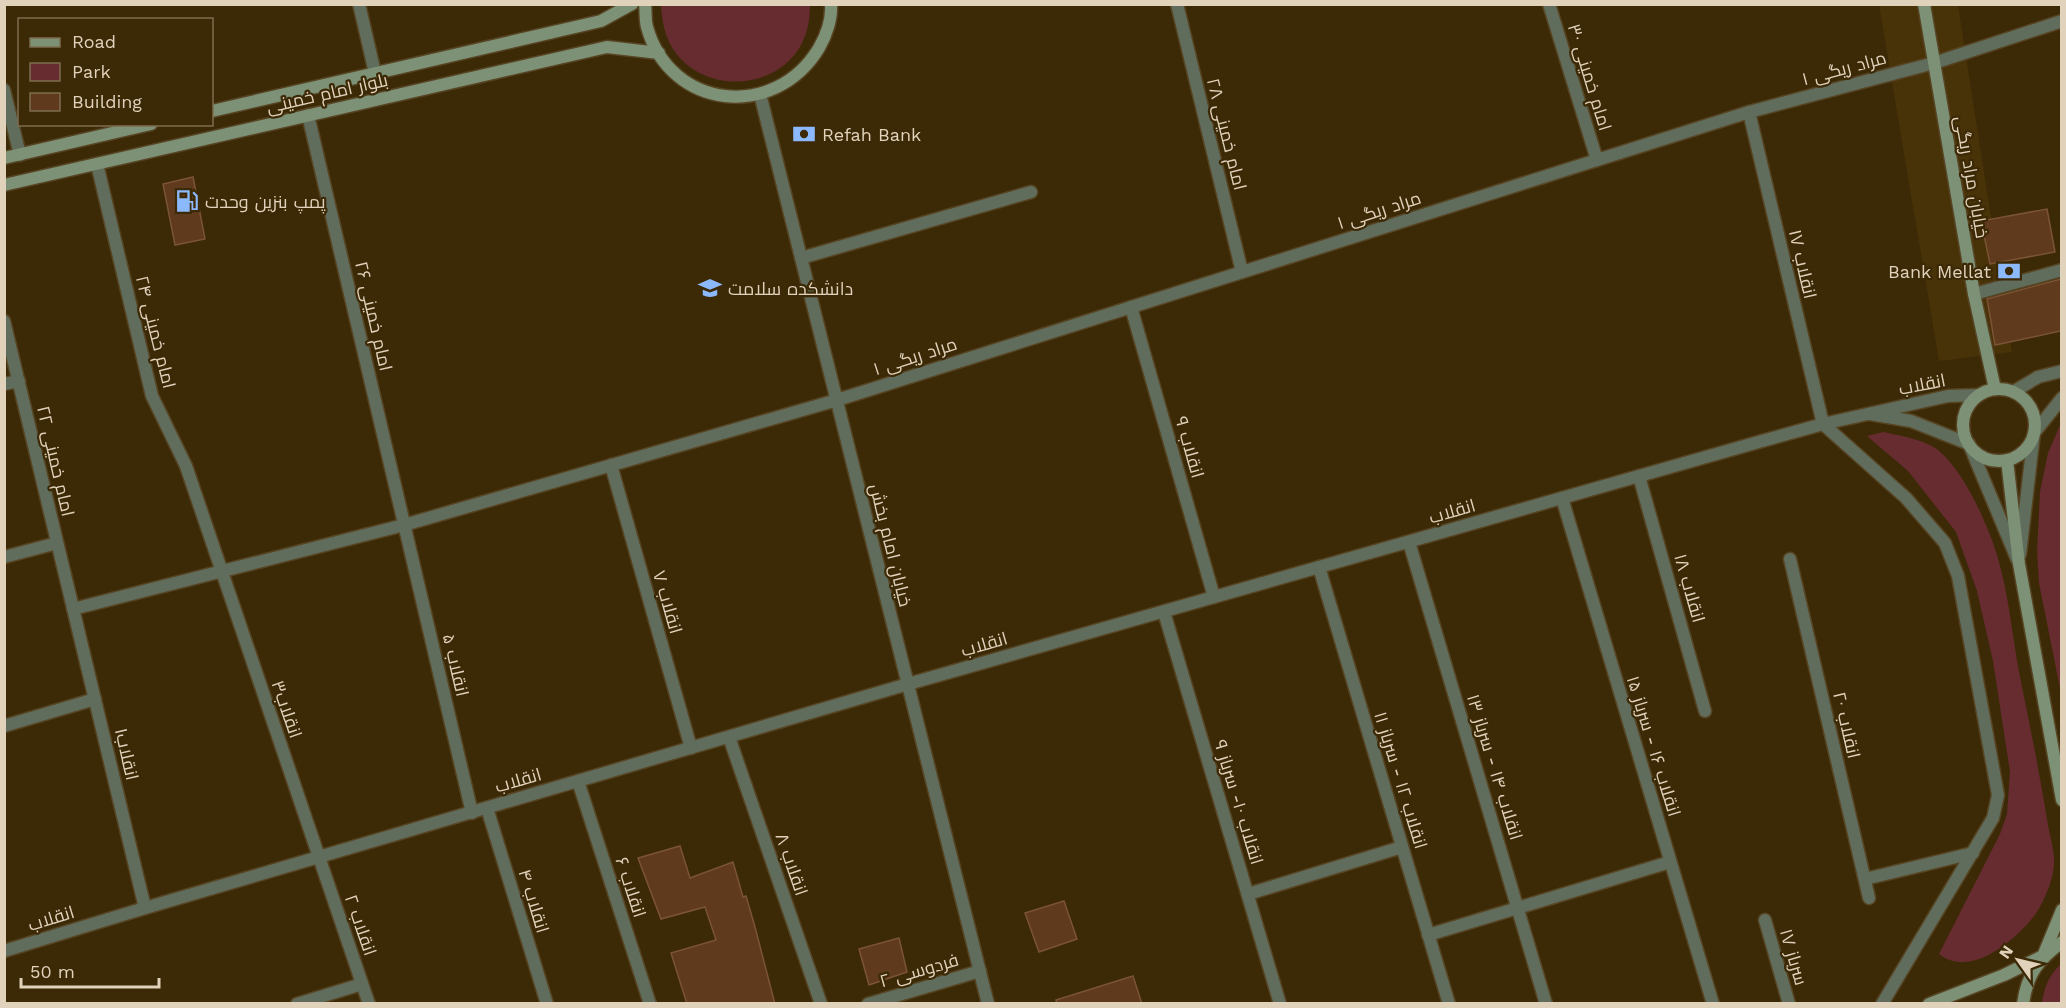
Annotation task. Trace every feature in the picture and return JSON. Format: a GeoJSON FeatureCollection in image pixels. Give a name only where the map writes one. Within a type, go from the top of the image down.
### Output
{"type":"FeatureCollection","features":[{"type":"Feature","properties":{"kind":"main road","name":"بلوار امام خمینی"},"geometry":{"type":"LineString","coordinates":[[213,111],[601,21],[632,4]]}},
{"type":"Feature","properties":{"kind":"main road"},"geometry":{"type":"LineString","coordinates":[[645,4],[647,27],[659,53],[678,76],[703,91],[731,97],[760,94],[787,83],[809,64],[824,39],[834,6]]}},
{"type":"Feature","properties":{"kind":"main road","name":"خیابان مراد ریگی"},"geometry":{"type":"LineString","coordinates":[[1924,4],[1974,294],[1995,389]]}},
{"type":"Feature","properties":{"kind":"main road","name":"بلوار امام خمینی"},"geometry":{"type":"LineString","coordinates":[[4,185],[607,47],[659,53]]}},
{"type":"Feature","properties":{"kind":"main road"},"geometry":{"type":"LineString","coordinates":[[4,158],[142,126]]}},
{"type":"Feature","properties":{"kind":"main road"},"geometry":{"type":"LineString","coordinates":[[1995,389],[2013,392],[2028,404],[2033,413],[2034,433],[2024,450],[2007,460],[1996,461],[1985,458],[1969,444],[1965,434],[1966,412],[1979,395],[1995,389]]}},
{"type":"Feature","properties":{"kind":"main road"},"geometry":{"type":"LineString","coordinates":[[2007,460],[2019,564],[2061,800]]}},
{"type":"Feature","properties":{"kind":"main road"},"geometry":{"type":"LineString","coordinates":[[2022,1004],[2029,978],[2043,956],[2061,910]]}},
{"type":"Feature","properties":{"kind":"main road"},"geometry":{"type":"LineString","coordinates":[[1929,1004],[2004,975],[2043,956],[2061,942]]}},
{"type":"Feature","properties":{"kind":"street"},"geometry":{"type":"LineString","coordinates":[[359,4],[375,73]]}},
{"type":"Feature","properties":{"kind":"street","name":"امام خمینی ۲۸"},"geometry":{"type":"LineString","coordinates":[[1177,4],[1242,272]]}},
{"type":"Feature","properties":{"kind":"street","name":"امام خمینی ۳۰"},"geometry":{"type":"LineString","coordinates":[[1549,4],[1597,160]]}},
{"type":"Feature","properties":{"kind":"street","name":"مراد ریگی ۱"},"geometry":{"type":"LineString","coordinates":[[73,609],[405,525],[837,400],[1749,112],[1934,63],[2061,21]]}},
{"type":"Feature","properties":{"kind":"street"},"geometry":{"type":"LineString","coordinates":[[4,90],[20,154]]}},
{"type":"Feature","properties":{"kind":"street","name":"خیابان امام بخش"},"geometry":{"type":"LineString","coordinates":[[760,94],[988,1004]]}},
{"type":"Feature","properties":{"kind":"street","name":"انقلاب ۱۷"},"geometry":{"type":"LineString","coordinates":[[1749,112],[1822,424]]}},
{"type":"Feature","properties":{"kind":"street","name":"امام خمینی ۲۶"},"geometry":{"type":"LineString","coordinates":[[308,116],[405,525]]}},
{"type":"Feature","properties":{"kind":"street","name":"امام خمینی ۲۴"},"geometry":{"type":"LineString","coordinates":[[97,164],[152,396],[186,466],[221,571]]}},
{"type":"Feature","properties":{"kind":"street"},"geometry":{"type":"LineString","coordinates":[[801,258],[1031,192]]}},
{"type":"Feature","properties":{"kind":"street"},"geometry":{"type":"LineString","coordinates":[[1974,294],[2061,270]]}},
{"type":"Feature","properties":{"kind":"street","name":"انقلاب ۹"},"geometry":{"type":"LineString","coordinates":[[1131,307],[1214,597]]}},
{"type":"Feature","properties":{"kind":"street","name":"امام خمینی ۲۲"},"geometry":{"type":"LineString","coordinates":[[4,321],[73,609]]}},
{"type":"Feature","properties":{"kind":"street"},"geometry":{"type":"LineString","coordinates":[[2013,392],[2038,377],[2061,370]]}},
{"type":"Feature","properties":{"kind":"street"},"geometry":{"type":"LineString","coordinates":[[4,384],[19,381]]}},
{"type":"Feature","properties":{"kind":"street","name":"انقلاب"},"geometry":{"type":"LineString","coordinates":[[4,951],[908,684],[1822,424],[1948,396],[1979,395]]}},
{"type":"Feature","properties":{"kind":"street"},"geometry":{"type":"LineString","coordinates":[[2019,564],[2034,433],[2061,398]]}},
{"type":"Feature","properties":{"kind":"street"},"geometry":{"type":"LineString","coordinates":[[1869,414],[1911,421],[1969,444],[2019,564]]}},
{"type":"Feature","properties":{"kind":"street"},"geometry":{"type":"LineString","coordinates":[[1822,424],[1906,498],[1945,543],[1958,576],[1998,795],[1993,818],[1882,1004]]}},
{"type":"Feature","properties":{"kind":"street","name":"انقلاب ۷"},"geometry":{"type":"LineString","coordinates":[[611,465],[691,748]]}},
{"type":"Feature","properties":{"kind":"street","name":"انقلاب ۱۸"},"geometry":{"type":"LineString","coordinates":[[1639,476],[1705,711]]}},
{"type":"Feature","properties":{"kind":"street","name":"انقلاب ۱۶ - سرباز ۱۵"},"geometry":{"type":"LineString","coordinates":[[1562,498],[1713,1004]]}},
{"type":"Feature","properties":{"kind":"street","name":"انقلاب ۵"},"geometry":{"type":"LineString","coordinates":[[405,525],[472,813]]}},
{"type":"Feature","properties":{"kind":"street","name":"انقلاب ۱۴ - سرباز ۱۳"},"geometry":{"type":"LineString","coordinates":[[1409,542],[1546,1004]]}},
{"type":"Feature","properties":{"kind":"street"},"geometry":{"type":"LineString","coordinates":[[4,557],[57,543]]}},
{"type":"Feature","properties":{"kind":"street","name":"انقلاب ۲۰"},"geometry":{"type":"LineString","coordinates":[[1790,560],[1869,898]]}},
{"type":"Feature","properties":{"kind":"street","name":"انقلاب ۱۲ - سرباز ۱۱"},"geometry":{"type":"LineString","coordinates":[[1319,567],[1449,1004]]}},
{"type":"Feature","properties":{"kind":"street","name":"انقلاب۳"},"geometry":{"type":"LineString","coordinates":[[221,571],[319,858]]}},
{"type":"Feature","properties":{"kind":"street","name":"انقلاب۱"},"geometry":{"type":"LineString","coordinates":[[73,609],[145,908]]}},
{"type":"Feature","properties":{"kind":"street","name":"انقلاب ۱۰- سرباز ۹"},"geometry":{"type":"LineString","coordinates":[[1164,612],[1280,1004]]}},
{"type":"Feature","properties":{"kind":"street"},"geometry":{"type":"LineString","coordinates":[[4,726],[95,699]]}},
{"type":"Feature","properties":{"kind":"street","name":"انقلاب ۸"},"geometry":{"type":"LineString","coordinates":[[729,737],[821,1004]]}},
{"type":"Feature","properties":{"kind":"street","name":"انقلاب ۶"},"geometry":{"type":"LineString","coordinates":[[578,781],[650,1004]]}},
{"type":"Feature","properties":{"kind":"street","name":"انقلاب ۴"},"geometry":{"type":"LineString","coordinates":[[487,808],[547,1004]]}},
{"type":"Feature","properties":{"kind":"street"},"geometry":{"type":"LineString","coordinates":[[1248,894],[1402,847]]}},
{"type":"Feature","properties":{"kind":"street"},"geometry":{"type":"LineString","coordinates":[[1865,879],[1973,853]]}},
{"type":"Feature","properties":{"kind":"street","name":"انقلاب ۲"},"geometry":{"type":"LineString","coordinates":[[319,858],[369,1004]]}},
{"type":"Feature","properties":{"kind":"street"},"geometry":{"type":"LineString","coordinates":[[1428,935],[1670,862]]}},
{"type":"Feature","properties":{"kind":"street","name":"سرباز ۱۷"},"geometry":{"type":"LineString","coordinates":[[1765,920],[1789,1004]]}},
{"type":"Feature","properties":{"kind":"street","name":"فردوسی ۲"},"geometry":{"type":"LineString","coordinates":[[868,1004],[980,971]]}},
{"type":"Feature","properties":{"kind":"street"},"geometry":{"type":"LineString","coordinates":[[297,1004],[362,984]]}},
{"type":"Feature","properties":{"kind":"shaded area"},"geometry":{"type":"Polygon","coordinates":[[[1879,5],[1958,5],[2012,352],[1939,361],[1879,5]]]}},
{"type":"Feature","properties":{"kind":"green space"},"geometry":{"type":"Polygon","coordinates":[[[661,5],[810,5],[805,35],[801,45],[789,61],[774,72],[757,79],[738,82],[719,80],[702,74],[686,64],[667,38],[661,5]]]}},
{"type":"Feature","properties":{"kind":"green space"},"geometry":{"type":"Polygon","coordinates":[[[2061,423],[2061,693],[2039,583],[2037,552],[2040,492],[2048,453],[2061,423]]]}},
{"type":"Feature","properties":{"kind":"green space"},"geometry":{"type":"Polygon","coordinates":[[[1883,432],[1912,438],[1938,450],[1954,467],[1968,489],[1990,535],[2005,587],[2053,850],[2054,865],[2050,883],[2037,912],[2007,944],[1979,959],[1965,962],[1952,961],[1939,954],[2000,834],[2007,814],[2010,772],[1993,661],[1977,591],[1956,532],[1908,471],[1867,436],[1883,432]]]}},
{"type":"Feature","properties":{"kind":"green space"},"geometry":{"type":"Polygon","coordinates":[[[2061,964],[2061,1003],[2042,1003],[2048,982],[2053,972],[2061,964]]]}},
{"type":"Feature","properties":{"kind":"building"},"geometry":{"type":"Polygon","coordinates":[[[193,177],[205,239],[175,245],[163,184],[193,177]]]}},
{"type":"Feature","properties":{"kind":"building"},"geometry":{"type":"Polygon","coordinates":[[[2047,209],[2055,252],[1990,264],[1981,221],[2047,209]]]}},
{"type":"Feature","properties":{"kind":"building"},"geometry":{"type":"Polygon","coordinates":[[[2061,279],[2061,331],[1995,345],[1987,299],[2061,279]]]}},
{"type":"Feature","properties":{"kind":"building"},"geometry":{"type":"Polygon","coordinates":[[[680,846],[690,878],[733,862],[743,897],[746,896],[775,1004],[687,1004],[671,953],[716,940],[705,907],[661,919],[638,858],[680,846]]]}},
{"type":"Feature","properties":{"kind":"building"},"geometry":{"type":"Polygon","coordinates":[[[1064,901],[1077,939],[1039,952],[1025,913],[1064,901]]]}},
{"type":"Feature","properties":{"kind":"building"},"geometry":{"type":"Polygon","coordinates":[[[899,938],[907,972],[869,985],[859,949],[899,938]]]}},
{"type":"Feature","properties":{"kind":"building"},"geometry":{"type":"Polygon","coordinates":[[[1133,976],[1142,1004],[1057,1004],[1056,1000],[1133,976]]]}},
{"type":"Feature","properties":{"kind":"place","name":"Refah Bank"},"geometry":{"type":"Point","coordinates":[804,134]}},
{"type":"Feature","properties":{"kind":"place","name":"پمپ بنزین وحدت"},"geometry":{"type":"Point","coordinates":[187,201]}},
{"type":"Feature","properties":{"kind":"place","name":"Bank Mellat"},"geometry":{"type":"Point","coordinates":[2009,271]}},
{"type":"Feature","properties":{"kind":"place","name":"دانشکده سلامت"},"geometry":{"type":"Point","coordinates":[710,288]}}]}
